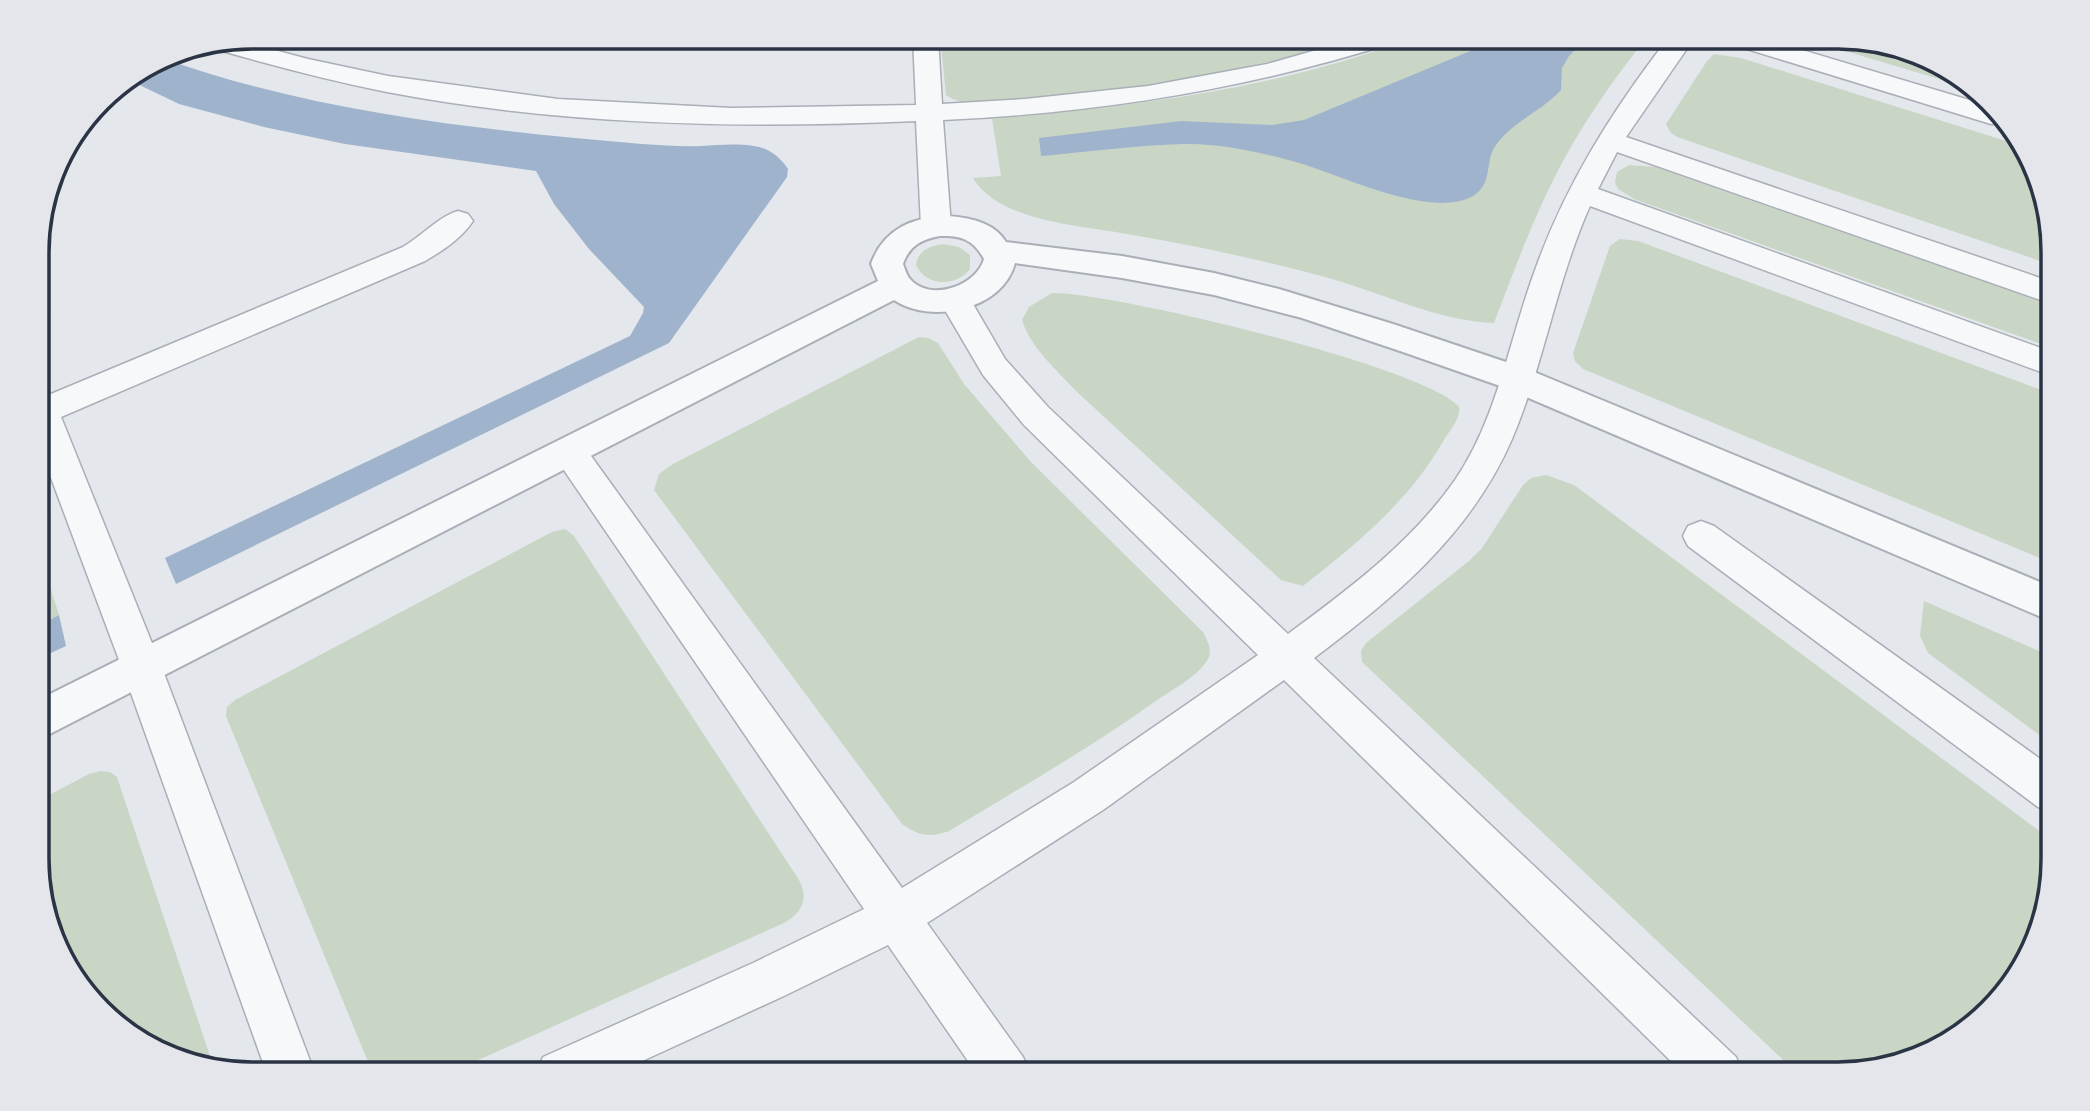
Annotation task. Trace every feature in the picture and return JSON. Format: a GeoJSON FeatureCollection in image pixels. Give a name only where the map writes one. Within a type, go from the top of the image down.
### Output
{"type":"FeatureCollection","features":[{"type":"Feature","properties":{"kind":"street"},"geometry":{"type":"LineString","coordinates":[[242,49],[299,65],[379,82],[464,96],[568,107],[746,117],[929,113],[1054,105],[1205,84],[1292,65],[1346,49]]}},
{"type":"Feature","properties":{"kind":"street"},"geometry":{"type":"LineString","coordinates":[[926,49],[936,226]]}},
{"type":"Feature","properties":{"kind":"street"},"geometry":{"type":"LineString","coordinates":[[585,1062],[895,916],[1131,769],[1287,656],[1403,564],[1438,530],[1471,485],[1487,456],[1548,273],[1581,193],[1631,104],[1673,49]]}},
{"type":"Feature","properties":{"kind":"street"},"geometry":{"type":"LineString","coordinates":[[1773,49],[1987,114]]}},
{"type":"Feature","properties":{"kind":"street"},"geometry":{"type":"LineString","coordinates":[[1609,140],[2041,289]]}},
{"type":"Feature","properties":{"kind":"street"},"geometry":{"type":"LineString","coordinates":[[1581,193],[2041,359]]}},
{"type":"Feature","properties":{"kind":"street"},"geometry":{"type":"LineString","coordinates":[[49,404],[414,254],[433,243],[458,221]]}},
{"type":"Feature","properties":{"kind":"street"},"geometry":{"type":"LineString","coordinates":[[936,226],[969,229],[986,238],[997,251],[999,266],[992,280],[976,293],[955,300],[924,299],[910,295],[896,285],[887,269],[892,249],[912,233],[936,226]]}},
{"type":"Feature","properties":{"kind":"street"},"geometry":{"type":"LineString","coordinates":[[997,251],[1144,270],[1243,291],[1332,315],[1515,378],[2041,600]]}},
{"type":"Feature","properties":{"kind":"street"},"geometry":{"type":"LineString","coordinates":[[49,715],[896,285]]}},
{"type":"Feature","properties":{"kind":"street"},"geometry":{"type":"LineString","coordinates":[[955,300],[989,359],[1014,393],[1706,1062]]}},
{"type":"Feature","properties":{"kind":"street"},"geometry":{"type":"LineString","coordinates":[[49,433],[142,668],[287,1062]]}},
{"type":"Feature","properties":{"kind":"street"},"geometry":{"type":"LineString","coordinates":[[569,451],[998,1062]]}},
{"type":"Feature","properties":{"kind":"street"},"geometry":{"type":"LineString","coordinates":[[1702,536],[2041,784]]}},
{"type":"Feature","properties":{"kind":"green space"},"geometry":{"type":"Polygon","coordinates":[[[941,49],[1318,49],[1241,68],[1160,83],[1077,94],[1002,103],[964,102],[946,95],[941,49]]]}},
{"type":"Feature","properties":{"kind":"green space"},"geometry":{"type":"Polygon","coordinates":[[[1380,49],[1638,49],[1602,97],[1563,161],[1534,221],[1494,323],[1430,312],[1346,283],[1263,261],[1033,217],[992,198],[973,178],[1001,176],[992,119],[1206,93],[1311,70],[1380,49]]]}},
{"type":"Feature","properties":{"kind":"green space"},"geometry":{"type":"Polygon","coordinates":[[[1838,49],[1878,53],[1904,60],[1949,82],[1838,49]]]}},
{"type":"Feature","properties":{"kind":"green space"},"geometry":{"type":"Polygon","coordinates":[[[1714,54],[1741,58],[2008,142],[2026,174],[2034,199],[2041,261],[1677,137],[1670,132],[1666,124],[1714,54]]]}},
{"type":"Feature","properties":{"kind":"green space"},"geometry":{"type":"Polygon","coordinates":[[[1629,165],[1655,167],[2041,301],[2041,344],[1634,199],[1618,189],[1615,182],[1617,172],[1629,165]]]}},
{"type":"Feature","properties":{"kind":"green space"},"geometry":{"type":"Polygon","coordinates":[[[1620,239],[1638,241],[2041,390],[2041,558],[1583,369],[1575,361],[1573,353],[1610,246],[1620,239]]]}},
{"type":"Feature","properties":{"kind":"green space"},"geometry":{"type":"Polygon","coordinates":[[[943,244],[959,247],[970,255],[970,269],[957,279],[934,281],[916,265],[925,250],[943,244]]]}},
{"type":"Feature","properties":{"kind":"green space"},"geometry":{"type":"Polygon","coordinates":[[[1052,293],[1085,296],[1198,318],[1331,353],[1390,372],[1434,391],[1459,407],[1458,415],[1415,482],[1399,502],[1363,537],[1303,586],[1281,580],[1075,390],[1038,349],[1022,320],[1029,307],[1052,293]]]}},
{"type":"Feature","properties":{"kind":"green space"},"geometry":{"type":"Polygon","coordinates":[[[919,337],[938,343],[964,384],[1031,462],[1203,632],[1210,651],[1206,662],[1191,677],[1108,733],[949,831],[936,835],[919,833],[902,824],[654,490],[659,474],[673,464],[919,337]]]}},
{"type":"Feature","properties":{"kind":"green space"},"geometry":{"type":"Polygon","coordinates":[[[1546,475],[1574,485],[2041,832],[2039,886],[2030,925],[2007,972],[1972,1012],[1928,1041],[1878,1058],[1852,1062],[1785,1062],[1362,662],[1361,651],[1366,643],[1482,548],[1523,485],[1531,478],[1546,475]]]}},
{"type":"Feature","properties":{"kind":"green space"},"geometry":{"type":"Polygon","coordinates":[[[565,529],[574,536],[799,880],[803,893],[802,905],[795,915],[784,923],[474,1062],[368,1062],[226,716],[227,707],[235,700],[552,532],[565,529]]]}},
{"type":"Feature","properties":{"kind":"green space"},"geometry":{"type":"Polygon","coordinates":[[[49,583],[59,615],[49,620],[49,583]]]}},
{"type":"Feature","properties":{"kind":"green space"},"geometry":{"type":"Polygon","coordinates":[[[1924,601],[2041,652],[2041,736],[1928,653],[1920,636],[1924,601]]]}},
{"type":"Feature","properties":{"kind":"green space"},"geometry":{"type":"Polygon","coordinates":[[[110,772],[117,777],[210,1057],[174,1047],[139,1028],[118,1012],[91,983],[64,937],[51,886],[49,795],[89,774],[110,772]]]}},
{"type":"Feature","properties":{"kind":"water"},"geometry":{"type":"Polygon","coordinates":[[[1475,49],[1576,49],[1562,68],[1561,90],[1496,145],[1480,191],[1455,202],[1434,203],[1386,193],[1286,159],[1242,149],[1184,144],[1041,156],[1039,138],[1181,121],[1272,125],[1304,120],[1475,49]]]}},
{"type":"Feature","properties":{"kind":"water"},"geometry":{"type":"Polygon","coordinates":[[[177,63],[279,93],[339,106],[460,125],[642,144],[754,146],[778,157],[788,169],[787,177],[669,343],[176,584],[165,558],[630,336],[644,307],[589,249],[554,204],[536,171],[345,144],[264,127],[179,104],[138,84],[177,63]]]}},
{"type":"Feature","properties":{"kind":"water"},"geometry":{"type":"Polygon","coordinates":[[[59,615],[66,646],[49,654],[49,620],[59,615]]]}}]}
